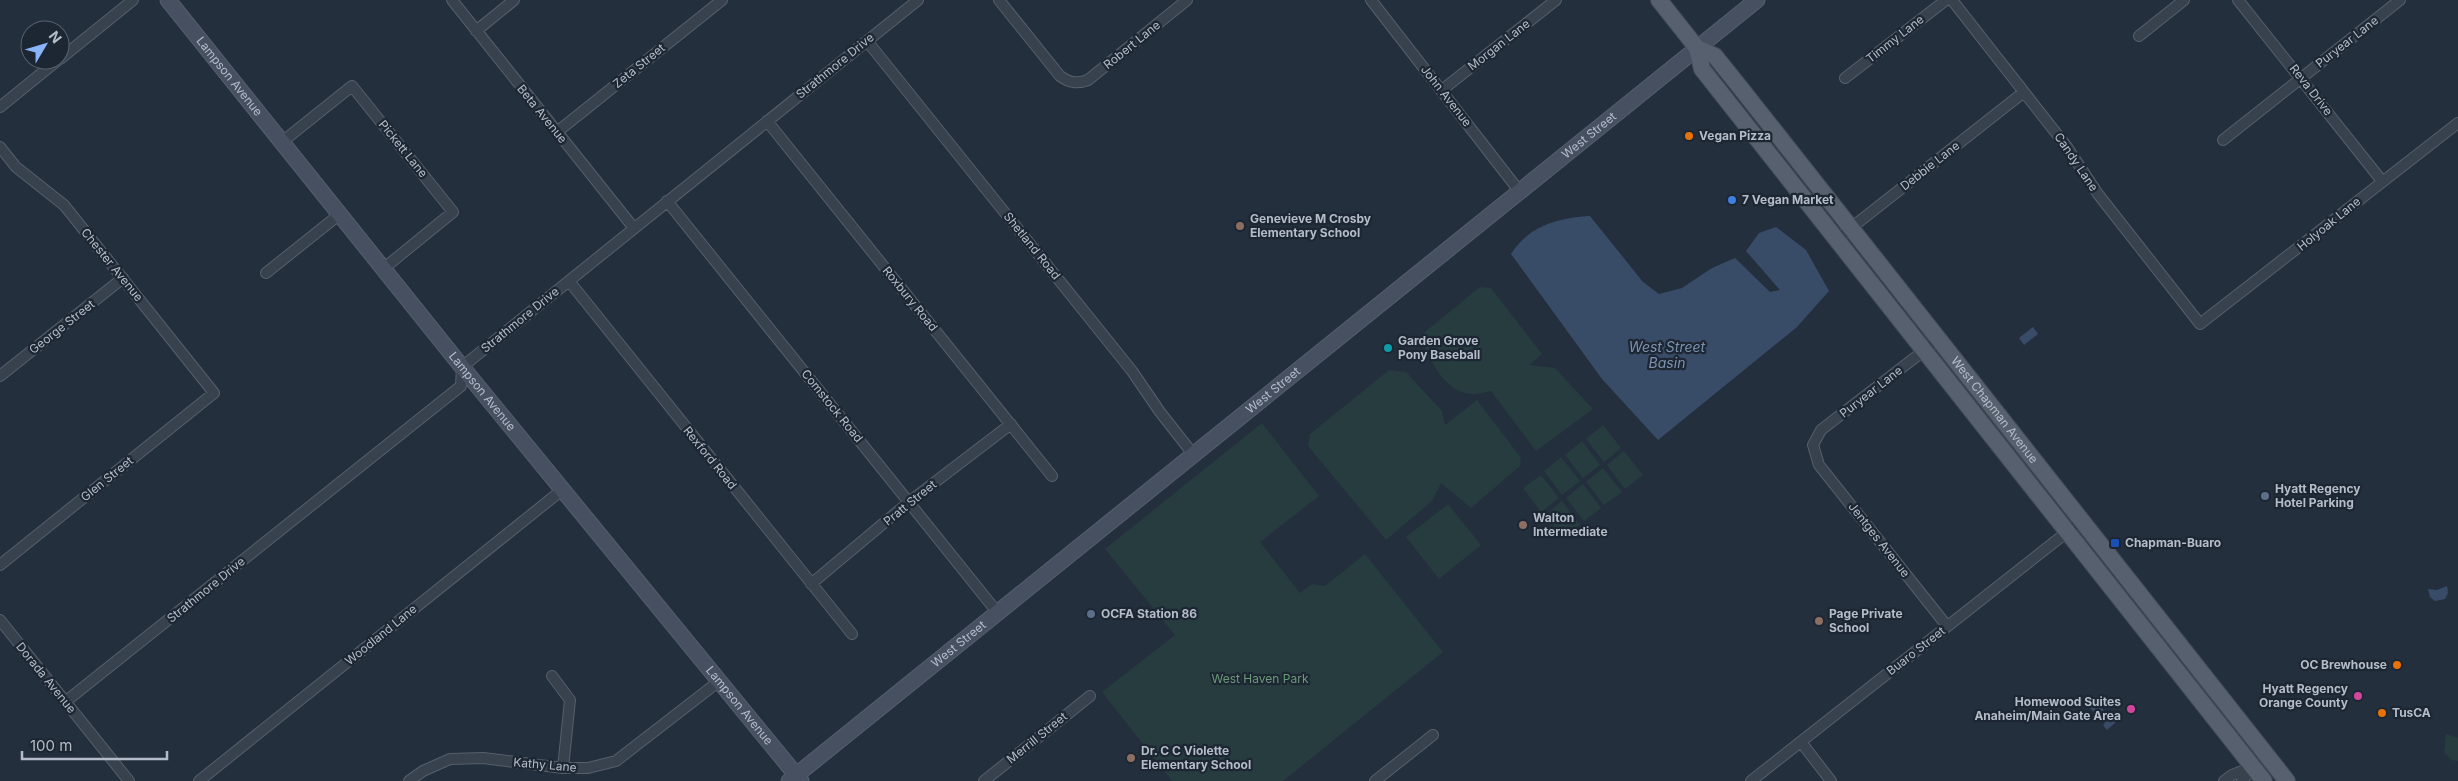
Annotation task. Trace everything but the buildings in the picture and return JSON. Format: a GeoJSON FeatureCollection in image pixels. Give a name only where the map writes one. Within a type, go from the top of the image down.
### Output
{"type":"FeatureCollection","features":[{"type":"Feature","properties":{"kind":"main road","name":"Lampson Avenue"},"geometry":{"type":"LineString","coordinates":[[168,0],[796,779]]}},
{"type":"Feature","properties":{"kind":"main road","name":"West Chapman Avenue"},"geometry":{"type":"LineString","coordinates":[[1659,0],[1697,48],[1716,58],[2287,781]]}},
{"type":"Feature","properties":{"kind":"main road","name":"West Street"},"geometry":{"type":"LineString","coordinates":[[796,779],[997,612],[1757,0]]}},
{"type":"Feature","properties":{"kind":"main road","name":"West Chapman Avenue"},"geometry":{"type":"LineString","coordinates":[[1697,48],[1702,69],[2264,781]]}},
{"type":"Feature","properties":{"kind":"street"},"geometry":{"type":"LineString","coordinates":[[70,50],[133,0]]}},
{"type":"Feature","properties":{"kind":"street","name":"Beta Avenue"},"geometry":{"type":"LineString","coordinates":[[452,0],[633,227]]}},
{"type":"Feature","properties":{"kind":"street"},"geometry":{"type":"LineString","coordinates":[[476,31],[514,0]]}},
{"type":"Feature","properties":{"kind":"street","name":"Zeta Street"},"geometry":{"type":"LineString","coordinates":[[557,132],[722,0]]}},
{"type":"Feature","properties":{"kind":"street","name":"Strathmore Drive"},"geometry":{"type":"LineString","coordinates":[[65,702],[461,386],[462,367],[633,227],[918,0]]}},
{"type":"Feature","properties":{"kind":"street","name":"Robert Lane"},"geometry":{"type":"LineString","coordinates":[[999,0],[1060,76],[1074,83],[1088,80],[1188,0]]}},
{"type":"Feature","properties":{"kind":"street"},"geometry":{"type":"LineString","coordinates":[[1168,0],[1176,9]]}},
{"type":"Feature","properties":{"kind":"street","name":"John Avenue"},"geometry":{"type":"LineString","coordinates":[[1371,0],[1520,192]]}},
{"type":"Feature","properties":{"kind":"street","name":"Morgan Lane"},"geometry":{"type":"LineString","coordinates":[[1442,90],[1556,0]]}},
{"type":"Feature","properties":{"kind":"street","name":"Timmy Lane"},"geometry":{"type":"LineString","coordinates":[[1845,78],[1946,0]]}},
{"type":"Feature","properties":{"kind":"street","name":"Candy Lane"},"geometry":{"type":"LineString","coordinates":[[1952,0],[2067,146],[2098,194],[2200,324]]}},
{"type":"Feature","properties":{"kind":"street"},"geometry":{"type":"LineString","coordinates":[[2139,36],[2184,0]]}},
{"type":"Feature","properties":{"kind":"street","name":"Reva Drive"},"geometry":{"type":"LineString","coordinates":[[2238,0],[2382,181]]}},
{"type":"Feature","properties":{"kind":"street","name":"Puryear Lane"},"geometry":{"type":"LineString","coordinates":[[2224,140],[2400,0]]}},
{"type":"Feature","properties":{"kind":"street","name":"Shetland Road"},"geometry":{"type":"LineString","coordinates":[[867,41],[1132,371],[1160,412],[1193,454]]}},
{"type":"Feature","properties":{"kind":"street"},"geometry":{"type":"LineString","coordinates":[[0,107],[45,70]]}},
{"type":"Feature","properties":{"kind":"street","name":"Pickett Lane"},"geometry":{"type":"LineString","coordinates":[[282,142],[352,86],[453,212],[383,269]]}},
{"type":"Feature","properties":{"kind":"street","name":"Debbie Lane"},"geometry":{"type":"LineString","coordinates":[[1837,240],[2024,92]]}},
{"type":"Feature","properties":{"kind":"street","name":"Roxbury Road"},"geometry":{"type":"LineString","coordinates":[[767,121],[1052,476]]}},
{"type":"Feature","properties":{"kind":"street","name":"Holyoak Lane"},"geometry":{"type":"LineString","coordinates":[[2200,324],[2458,123]]}},
{"type":"Feature","properties":{"kind":"street","name":"Chester Avenue"},"geometry":{"type":"LineString","coordinates":[[0,147],[16,167],[64,205],[214,393]]}},
{"type":"Feature","properties":{"kind":"street","name":"Comstock Road"},"geometry":{"type":"LineString","coordinates":[[667,200],[997,612]]}},
{"type":"Feature","properties":{"kind":"street"},"geometry":{"type":"LineString","coordinates":[[266,273],[340,214]]}},
{"type":"Feature","properties":{"kind":"street","name":"George Street"},"geometry":{"type":"LineString","coordinates":[[0,375],[123,278]]}},
{"type":"Feature","properties":{"kind":"street","name":"Rexford Road"},"geometry":{"type":"LineString","coordinates":[[569,281],[852,634]]}},
{"type":"Feature","properties":{"kind":"street","name":"Puryear Lane"},"geometry":{"type":"LineString","coordinates":[[1814,451],[1813,442],[1821,430],[1939,339]]}},
{"type":"Feature","properties":{"kind":"street","name":"Glen Street"},"geometry":{"type":"LineString","coordinates":[[0,565],[214,393]]}},
{"type":"Feature","properties":{"kind":"street","name":"Pratt Street"},"geometry":{"type":"LineString","coordinates":[[811,584],[909,502],[1010,424]]}},
{"type":"Feature","properties":{"kind":"street","name":"Jentges Avenue"},"geometry":{"type":"LineString","coordinates":[[1814,451],[1819,465],[1948,626]]}},
{"type":"Feature","properties":{"kind":"street","name":"Woodland Lane"},"geometry":{"type":"LineString","coordinates":[[199,781],[562,490]]}},
{"type":"Feature","properties":{"kind":"street","name":"Buaro Street"},"geometry":{"type":"LineString","coordinates":[[1751,781],[2081,521]]}},
{"type":"Feature","properties":{"kind":"street","name":"Dorada Avenue"},"geometry":{"type":"LineString","coordinates":[[0,620],[129,781]]}},
{"type":"Feature","properties":{"kind":"street"},"geometry":{"type":"LineString","coordinates":[[552,676],[570,700],[563,768]]}},
{"type":"Feature","properties":{"kind":"street","name":"Kathy Lane"},"geometry":{"type":"LineString","coordinates":[[409,781],[422,771],[450,759],[483,758],[563,768],[588,768],[616,761],[718,682]]}},
{"type":"Feature","properties":{"kind":"street","name":"Merrill Street"},"geometry":{"type":"LineString","coordinates":[[984,781],[1090,696]]}},
{"type":"Feature","properties":{"kind":"street"},"geometry":{"type":"LineString","coordinates":[[1375,781],[1433,735]]}},
{"type":"Feature","properties":{"kind":"street"},"geometry":{"type":"LineString","coordinates":[[1801,742],[1831,781]]}},
{"type":"Feature","properties":{"kind":"street"},"geometry":{"type":"LineString","coordinates":[[2242,781],[2253,766],[2266,755]]}},
{"type":"Feature","properties":{"kind":"street"},"geometry":{"type":"LineString","coordinates":[[2224,781],[2232,775],[2253,766]]}},
{"type":"Feature","properties":{"kind":"green space"},"geometry":{"type":"Polygon","coordinates":[[[1480,287],[1491,288],[1542,354],[1529,365],[1555,368],[1593,409],[1536,451],[1491,391],[1474,394],[1453,388],[1433,364],[1420,336],[1480,287]]]}},
{"type":"Feature","properties":{"kind":"green space"},"geometry":{"type":"Polygon","coordinates":[[[1389,370],[1406,372],[1442,411],[1445,425],[1477,400],[1521,458],[1520,466],[1471,508],[1441,483],[1432,501],[1386,540],[1308,446],[1310,434],[1389,370]]]}},
{"type":"Feature","properties":{"kind":"green space","name":"West Haven Park"},"geometry":{"type":"Polygon","coordinates":[[[1262,423],[1319,496],[1260,542],[1300,593],[1312,584],[1325,586],[1365,554],[1443,652],[1283,781],[1172,781],[1102,692],[1175,635],[1105,549],[1262,423]]]}},
{"type":"Feature","properties":{"kind":"green space"},"geometry":{"type":"Polygon","coordinates":[[[1603,425],[1621,448],[1604,462],[1586,439],[1603,425]]]}},
{"type":"Feature","properties":{"kind":"green space"},"geometry":{"type":"Polygon","coordinates":[[[1582,441],[1600,465],[1583,478],[1565,455],[1582,441]]]}},
{"type":"Feature","properties":{"kind":"green space"},"geometry":{"type":"Polygon","coordinates":[[[1624,451],[1643,475],[1625,489],[1607,465],[1624,451]]]}},
{"type":"Feature","properties":{"kind":"green space"},"geometry":{"type":"Polygon","coordinates":[[[1561,457],[1580,481],[1562,495],[1544,471],[1561,457]]]}},
{"type":"Feature","properties":{"kind":"green space"},"geometry":{"type":"Polygon","coordinates":[[[1603,468],[1622,492],[1604,505],[1586,482],[1603,468]]]}},
{"type":"Feature","properties":{"kind":"green space"},"geometry":{"type":"Polygon","coordinates":[[[1541,475],[1559,498],[1541,512],[1523,488],[1541,475]]]}},
{"type":"Feature","properties":{"kind":"green space"},"geometry":{"type":"Polygon","coordinates":[[[1583,484],[1601,508],[1584,521],[1566,498],[1583,484]]]}},
{"type":"Feature","properties":{"kind":"green space"},"geometry":{"type":"Polygon","coordinates":[[[1562,501],[1580,525],[1563,538],[1545,515],[1562,501]]]}},
{"type":"Feature","properties":{"kind":"green space"},"geometry":{"type":"Polygon","coordinates":[[[1448,504],[1481,545],[1439,579],[1406,537],[1448,504]]]}},
{"type":"Feature","properties":{"kind":"green space"},"geometry":{"type":"Polygon","coordinates":[[[2446,734],[2458,738],[2458,761],[2451,760],[2444,752],[2446,734]]]}},
{"type":"Feature","properties":{"kind":"water","name":"West Street Basin"},"geometry":{"type":"Polygon","coordinates":[[[1590,216],[1643,282],[1659,294],[1682,288],[1712,268],[1735,258],[1770,292],[1780,290],[1746,251],[1759,233],[1776,227],[1806,250],[1829,291],[1797,327],[1658,440],[1602,379],[1511,254],[1526,237],[1545,225],[1566,219],[1590,216]]]}},
{"type":"Feature","properties":{"kind":"water"},"geometry":{"type":"Polygon","coordinates":[[[2033,327],[2038,334],[2024,345],[2019,338],[2033,327]]]}},
{"type":"Feature","properties":{"kind":"water"},"geometry":{"type":"Polygon","coordinates":[[[2447,586],[2448,593],[2445,599],[2435,601],[2430,597],[2428,589],[2437,590],[2447,586]]]}},
{"type":"Feature","properties":{"kind":"water"},"geometry":{"type":"Polygon","coordinates":[[[2096,696],[2100,701],[2098,703],[2106,713],[2108,712],[2117,721],[2107,730],[2103,725],[2105,723],[2086,704],[2096,696]]]}},
{"type":"Feature","properties":{"kind":"place","name":"Vegan Pizza"},"geometry":{"type":"Point","coordinates":[1689,136]}},
{"type":"Feature","properties":{"kind":"place","name":"7 Vegan Market"},"geometry":{"type":"Point","coordinates":[1732,200]}},
{"type":"Feature","properties":{"kind":"place","name":"Genevieve M Crosby Elementary School"},"geometry":{"type":"Point","coordinates":[1240,226]}},
{"type":"Feature","properties":{"kind":"place","name":"Garden Grove Pony Baseball"},"geometry":{"type":"Point","coordinates":[1388,348]}},
{"type":"Feature","properties":{"kind":"place","name":"Hyatt Regency Hotel Parking"},"geometry":{"type":"Point","coordinates":[2265,496]}},
{"type":"Feature","properties":{"kind":"place","name":"Walton Intermediate"},"geometry":{"type":"Point","coordinates":[1523,525]}},
{"type":"Feature","properties":{"kind":"place","name":"Chapman-Buaro"},"geometry":{"type":"Point","coordinates":[2115,543]}},
{"type":"Feature","properties":{"kind":"place","name":"OCFA Station 86"},"geometry":{"type":"Point","coordinates":[1091,614]}},
{"type":"Feature","properties":{"kind":"place","name":"Page Private School"},"geometry":{"type":"Point","coordinates":[1819,621]}},
{"type":"Feature","properties":{"kind":"place","name":"OC Brewhouse"},"geometry":{"type":"Point","coordinates":[2397,665]}},
{"type":"Feature","properties":{"kind":"place","name":"Hyatt Regency Orange County"},"geometry":{"type":"Point","coordinates":[2358,696]}},
{"type":"Feature","properties":{"kind":"place","name":"Homewood Suites Anaheim/Main Gate Area"},"geometry":{"type":"Point","coordinates":[2131,709]}},
{"type":"Feature","properties":{"kind":"place","name":"TusCA"},"geometry":{"type":"Point","coordinates":[2382,713]}},
{"type":"Feature","properties":{"kind":"place","name":"Dr. C C Violette Elementary School"},"geometry":{"type":"Point","coordinates":[1131,758]}}]}
